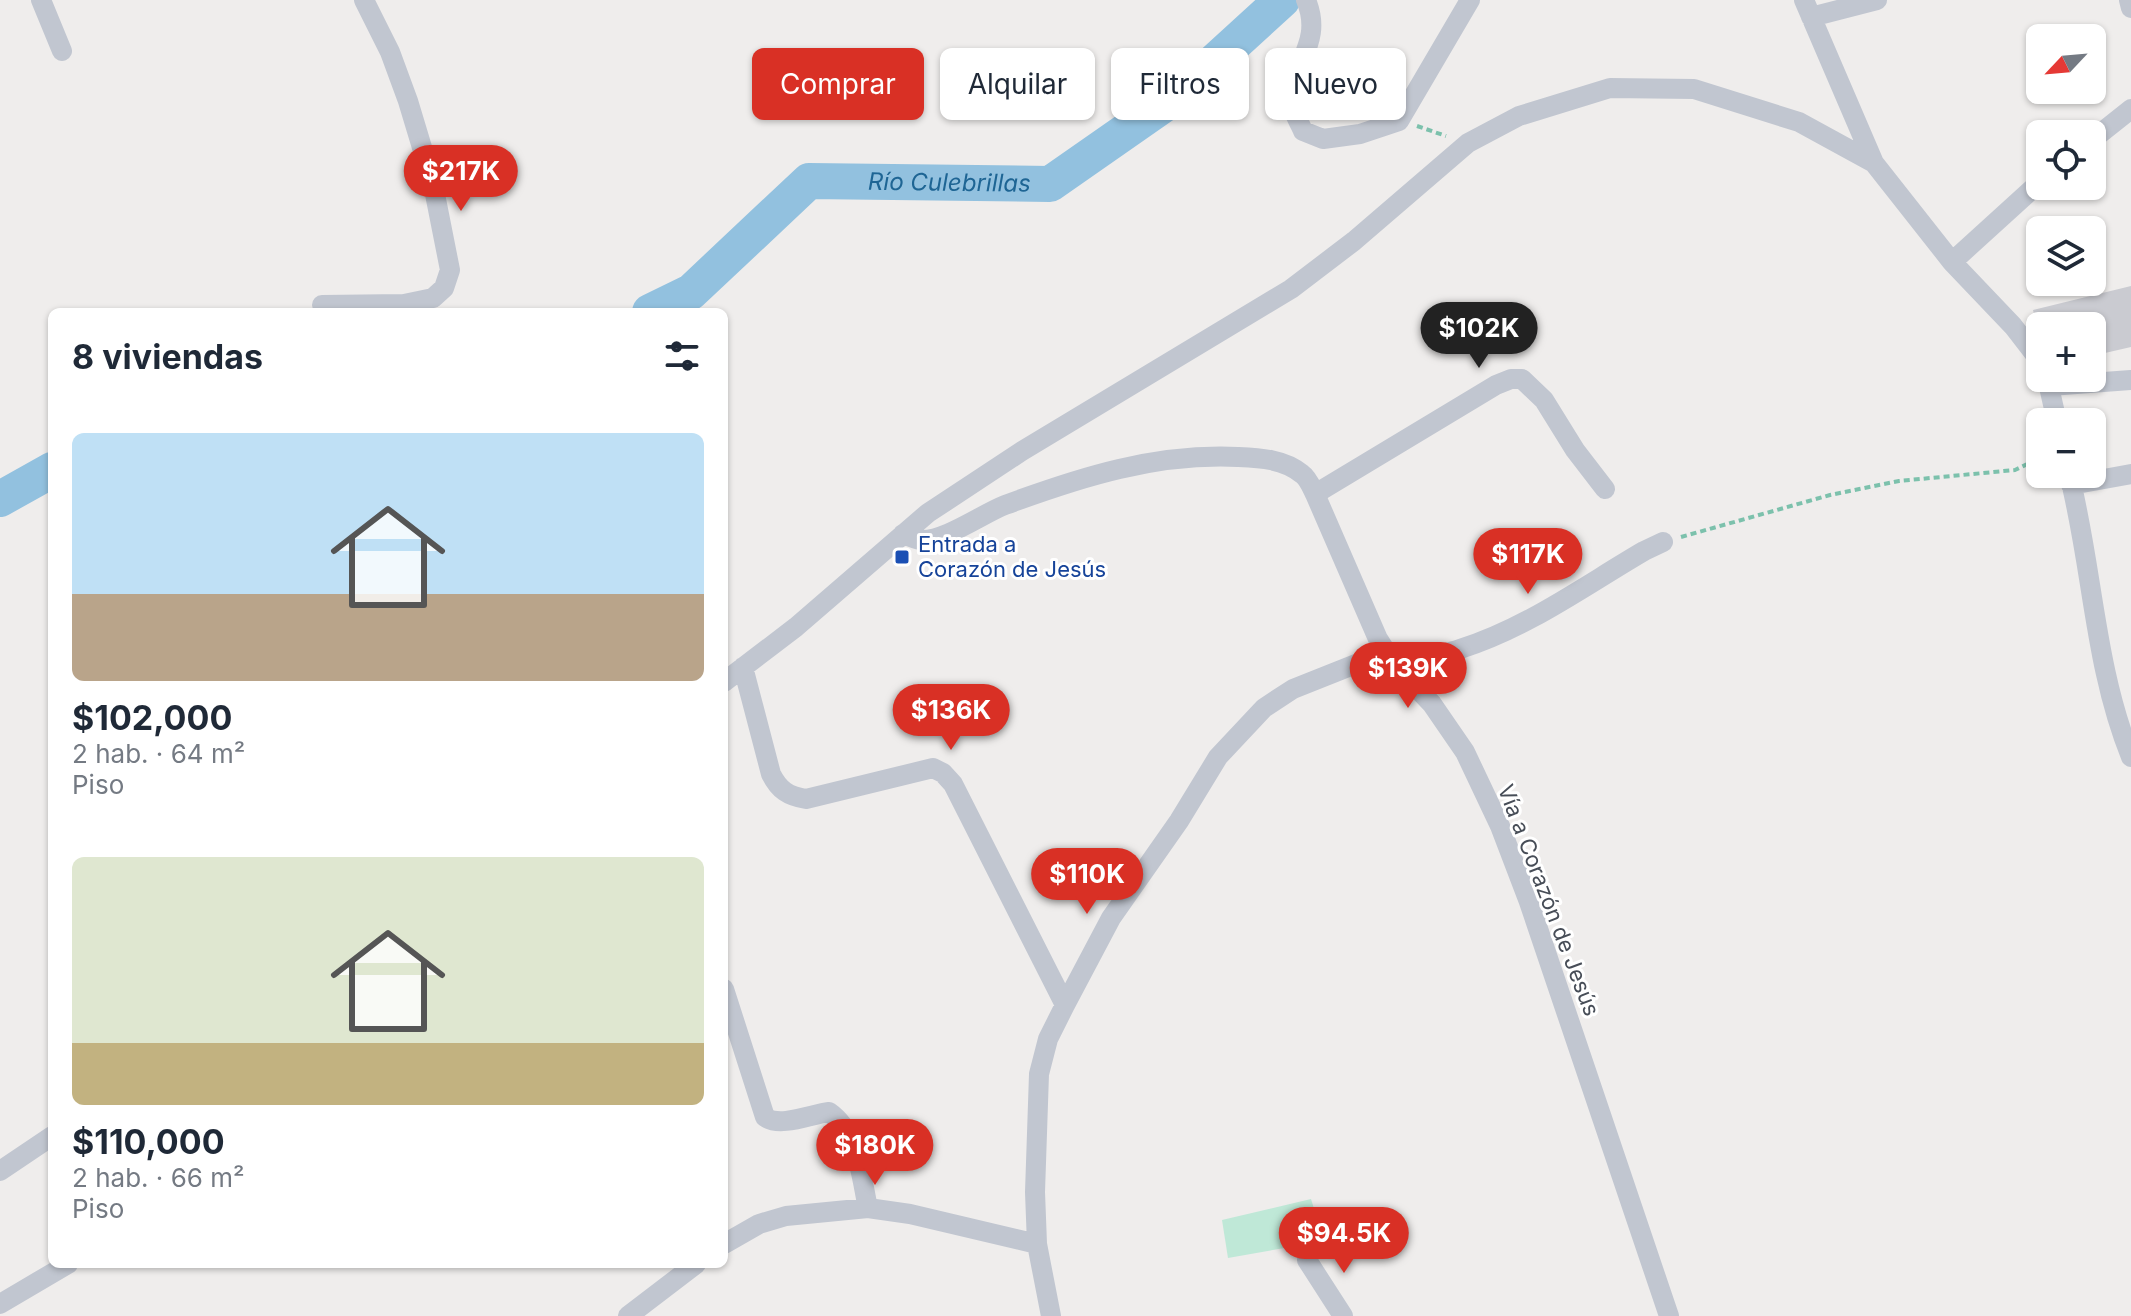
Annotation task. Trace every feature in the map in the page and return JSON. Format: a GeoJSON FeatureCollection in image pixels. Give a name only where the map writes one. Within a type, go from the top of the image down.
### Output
{"type":"FeatureCollection","features":[{"type":"Feature","properties":{"kind":"street"},"geometry":{"type":"LineString","coordinates":[[41,0],[62,51]]}},
{"type":"Feature","properties":{"kind":"street"},"geometry":{"type":"LineString","coordinates":[[322,305],[404,304],[433,298],[444,288],[450,270],[433,184],[408,101],[390,52],[364,0]]}},
{"type":"Feature","properties":{"kind":"street"},"geometry":{"type":"LineString","coordinates":[[1306,0],[1312,30],[1308,49],[1297,70],[1292,105],[1303,131],[1323,139],[1360,134],[1399,121],[1470,0]]}},
{"type":"Feature","properties":{"kind":"street"},"geometry":{"type":"LineString","coordinates":[[1877,0],[1808,9],[1874,163],[1952,262],[2026,343]]}},
{"type":"Feature","properties":{"kind":"street"},"geometry":{"type":"LineString","coordinates":[[2129,0],[2131,8]]}},
{"type":"Feature","properties":{"kind":"street"},"geometry":{"type":"LineString","coordinates":[[728,679],[796,627],[928,513],[1022,451],[1291,289],[1354,241],[1468,143],[1519,116],[1610,88],[1694,89],[1799,122],[1874,163]]}},
{"type":"Feature","properties":{"kind":"street"},"geometry":{"type":"LineString","coordinates":[[2106,129],[2131,109]]}},
{"type":"Feature","properties":{"kind":"street"},"geometry":{"type":"LineString","coordinates":[[1952,262],[2026,195]]}},
{"type":"Feature","properties":{"kind":"street"},"geometry":{"type":"LineString","coordinates":[[1315,494],[1496,385],[1511,379],[1522,379],[1544,400],[1575,450],[1605,489]]}},
{"type":"Feature","properties":{"kind":"street"},"geometry":{"type":"LineString","coordinates":[[2106,381],[2131,380]]}},
{"type":"Feature","properties":{"kind":"street","name":"Vía a Corazón de Jesús"},"geometry":{"type":"LineString","coordinates":[[903,534],[920,540],[937,537],[1010,503],[1149,460],[1213,456],[1273,459],[1303,474],[1390,658],[1432,704],[1465,752],[1500,826],[1529,902],[1669,1316]]}},
{"type":"Feature","properties":{"kind":"street"},"geometry":{"type":"LineString","coordinates":[[2106,476],[2131,474]]}},
{"type":"Feature","properties":{"kind":"street"},"geometry":{"type":"LineString","coordinates":[[2072,488],[2095,623],[2116,719],[2131,757]]}},
{"type":"Feature","properties":{"kind":"street"},"geometry":{"type":"LineString","coordinates":[[1051,1316],[1037,1244],[1035,1192],[1039,1074],[1048,1039],[1111,918],[1179,821],[1218,757],[1264,708],[1293,689],[1390,658],[1460,649],[1508,630],[1663,542]]}},
{"type":"Feature","properties":{"kind":"street"},"geometry":{"type":"LineString","coordinates":[[743,667],[771,774],[778,787],[792,797],[806,799],[933,768],[943,773],[953,784],[1065,1005]]}},
{"type":"Feature","properties":{"kind":"street"},"geometry":{"type":"LineString","coordinates":[[728,1001],[765,1117],[772,1122],[829,1112],[839,1119],[849,1136],[868,1208]]}},
{"type":"Feature","properties":{"kind":"street"},"geometry":{"type":"LineString","coordinates":[[0,1171],[48,1139]]}},
{"type":"Feature","properties":{"kind":"street"},"geometry":{"type":"LineString","coordinates":[[728,1242],[759,1224],[786,1216],[868,1208],[910,1214],[1037,1244]]}},
{"type":"Feature","properties":{"kind":"street"},"geometry":{"type":"LineString","coordinates":[[1307,1260],[1343,1316]]}},
{"type":"Feature","properties":{"kind":"street"},"geometry":{"type":"LineString","coordinates":[[0,1304],[61,1268]]}},
{"type":"Feature","properties":{"kind":"street"},"geometry":{"type":"LineString","coordinates":[[628,1316],[691,1268]]}},
{"type":"Feature","properties":{"kind":"path"},"geometry":{"type":"LineString","coordinates":[[1399,121],[1468,143]]}},
{"type":"Feature","properties":{"kind":"path"},"geometry":{"type":"LineString","coordinates":[[1663,542],[1830,495],[1899,481],[2015,470],[2026,465]]}},
{"type":"Feature","properties":{"kind":"green space"},"geometry":{"type":"Polygon","coordinates":[[[1311,1199],[1324,1241],[1228,1258],[1222,1220],[1311,1199]]]}},
{"type":"Feature","properties":{"kind":"building"},"geometry":{"type":"Polygon","coordinates":[[[2131,286],[2131,347],[2106,353],[2106,312],[2034,312],[2090,296],[2106,296],[2106,292],[2131,286]]]}},
{"type":"Feature","properties":{"kind":"waterway","name":"Río Culebrillas"},"geometry":{"type":"LineString","coordinates":[[658,308],[691,292],[809,181],[1050,184],[1179,94],[1282,0]]}},
{"type":"Feature","properties":{"kind":"waterway","name":"Río Culebrillas"},"geometry":{"type":"LineString","coordinates":[[0,499],[48,472]]}},
{"type":"Feature","properties":{"kind":"place","name":"Entrada a Corazón de Jesús"},"geometry":{"type":"Point","coordinates":[902,557]}}]}
